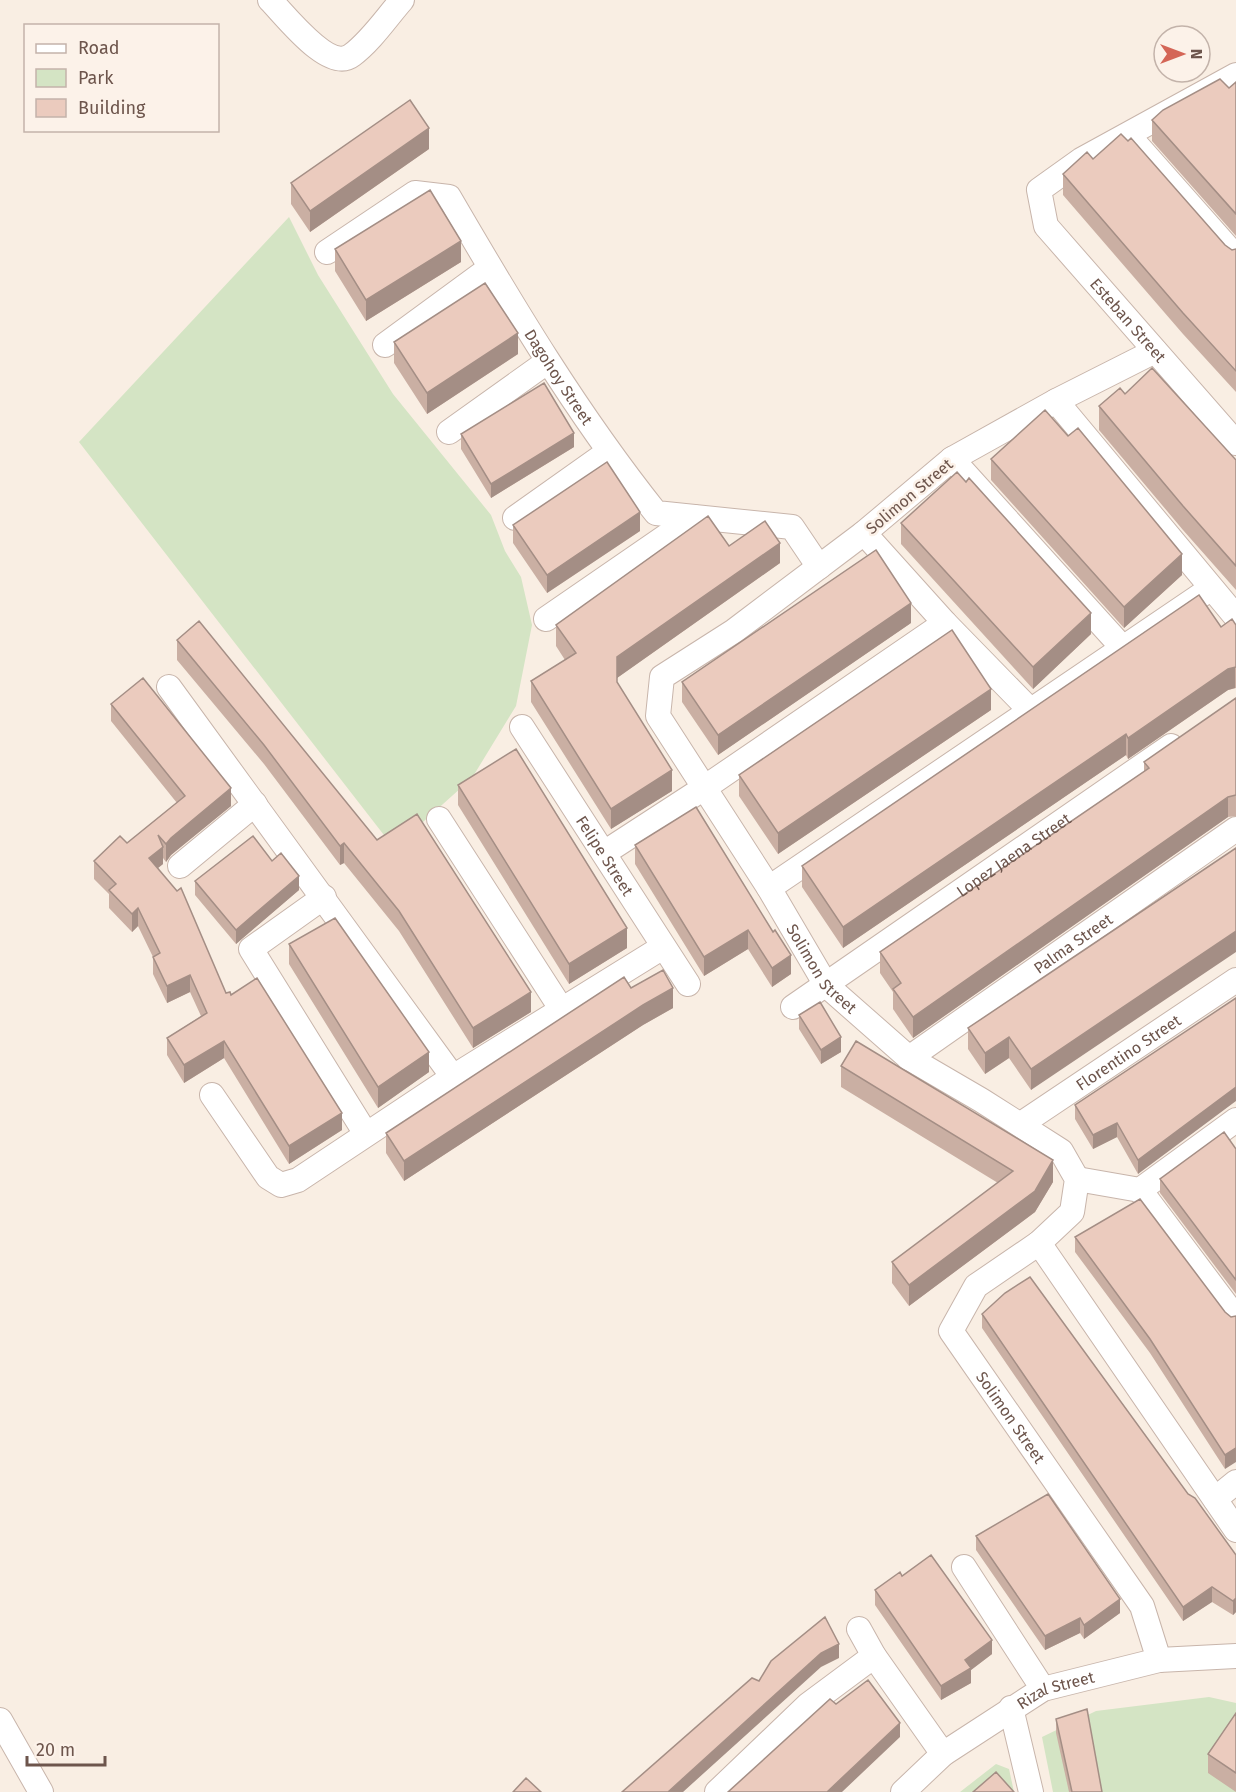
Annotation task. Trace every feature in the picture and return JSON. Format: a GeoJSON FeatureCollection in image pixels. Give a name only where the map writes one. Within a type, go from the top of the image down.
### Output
{"type":"FeatureCollection","features":[{"type":"Feature","properties":{"kind":"street"},"geometry":{"type":"LineString","coordinates":[[270,0],[323,53],[336,59],[351,56],[402,0]]}},
{"type":"Feature","properties":{"kind":"street"},"geometry":{"type":"LineString","coordinates":[[1232,84],[1128,135],[1236,257]]}},
{"type":"Feature","properties":{"kind":"street","name":"Esteban Street"},"geometry":{"type":"LineString","coordinates":[[1128,135],[1082,160],[1039,190],[1046,226],[1236,442]]}},
{"type":"Feature","properties":{"kind":"street","name":"Dagohoy Street"},"geometry":{"type":"LineString","coordinates":[[327,252],[415,193],[449,197],[547,362],[608,452],[656,513],[792,527],[819,567]]}},
{"type":"Feature","properties":{"kind":"street"},"geometry":{"type":"LineString","coordinates":[[385,345],[490,268]]}},
{"type":"Feature","properties":{"kind":"street","name":"Solimon Street"},"geometry":{"type":"LineString","coordinates":[[1155,351],[1056,401],[952,459],[864,533],[734,631],[662,676],[658,716],[769,888],[825,984],[909,1058],[1021,1124],[1061,1151],[1077,1179],[1072,1212],[1039,1243],[976,1286],[951,1331],[1142,1606],[1159,1660]]}},
{"type":"Feature","properties":{"kind":"street"},"geometry":{"type":"LineString","coordinates":[[448,432],[547,362]]}},
{"type":"Feature","properties":{"kind":"street"},"geometry":{"type":"LineString","coordinates":[[1056,401],[1210,589],[1236,617]]}},
{"type":"Feature","properties":{"kind":"street"},"geometry":{"type":"LineString","coordinates":[[515,518],[608,452]]}},
{"type":"Feature","properties":{"kind":"street"},"geometry":{"type":"LineString","coordinates":[[952,459],[1122,647]]}},
{"type":"Feature","properties":{"kind":"street"},"geometry":{"type":"LineString","coordinates":[[546,619],[694,517]]}},
{"type":"Feature","properties":{"kind":"street"},"geometry":{"type":"LineString","coordinates":[[864,533],[945,623],[1029,709]]}},
{"type":"Feature","properties":{"kind":"street"},"geometry":{"type":"LineString","coordinates":[[769,888],[1029,709],[1210,589]]}},
{"type":"Feature","properties":{"kind":"street"},"geometry":{"type":"LineString","coordinates":[[604,854],[945,623]]}},
{"type":"Feature","properties":{"kind":"street"},"geometry":{"type":"LineString","coordinates":[[169,687],[453,1077]]}},
{"type":"Feature","properties":{"kind":"street","name":"Felipe Street"},"geometry":{"type":"LineString","coordinates":[[522,727],[688,984]]}},
{"type":"Feature","properties":{"kind":"street","name":"Lopez Jaena Street"},"geometry":{"type":"LineString","coordinates":[[793,1007],[1189,733]]}},
{"type":"Feature","properties":{"kind":"street"},"geometry":{"type":"LineString","coordinates":[[180,866],[255,804]]}},
{"type":"Feature","properties":{"kind":"street"},"geometry":{"type":"LineString","coordinates":[[440,819],[562,1010]]}},
{"type":"Feature","properties":{"kind":"street","name":"Palma Street"},"geometry":{"type":"LineString","coordinates":[[909,1058],[1236,829]]}},
{"type":"Feature","properties":{"kind":"street"},"geometry":{"type":"LineString","coordinates":[[324,897],[251,949],[366,1134]]}},
{"type":"Feature","properties":{"kind":"street"},"geometry":{"type":"LineString","coordinates":[[212,1095],[268,1177],[281,1185],[298,1180],[453,1077],[663,947]]}},
{"type":"Feature","properties":{"kind":"street","name":"Florentino Street"},"geometry":{"type":"LineString","coordinates":[[1021,1124],[1236,981]]}},
{"type":"Feature","properties":{"kind":"street"},"geometry":{"type":"LineString","coordinates":[[1140,1190],[1236,1121]]}},
{"type":"Feature","properties":{"kind":"street"},"geometry":{"type":"LineString","coordinates":[[1077,1179],[1140,1190],[1236,1318]]}},
{"type":"Feature","properties":{"kind":"street"},"geometry":{"type":"LineString","coordinates":[[1039,1243],[1236,1530]]}},
{"type":"Feature","properties":{"kind":"street"},"geometry":{"type":"LineString","coordinates":[[1215,1499],[1236,1482]]}},
{"type":"Feature","properties":{"kind":"street"},"geometry":{"type":"LineString","coordinates":[[964,1567],[1042,1689]]}},
{"type":"Feature","properties":{"kind":"street"},"geometry":{"type":"LineString","coordinates":[[859,1629],[874,1656],[943,1754]]}},
{"type":"Feature","properties":{"kind":"street"},"geometry":{"type":"LineString","coordinates":[[717,1792],[808,1705],[874,1656]]}},
{"type":"Feature","properties":{"kind":"street","name":"Rizal Street"},"geometry":{"type":"LineString","coordinates":[[903,1792],[943,1754],[1042,1689],[1159,1660],[1236,1656]]}},
{"type":"Feature","properties":{"kind":"street"},"geometry":{"type":"LineString","coordinates":[[1011,1708],[1031,1792]]}},
{"type":"Feature","properties":{"kind":"street"},"geometry":{"type":"LineString","coordinates":[[0,1720],[41,1792]]}},
{"type":"Feature","properties":{"kind":"green space"},"geometry":{"type":"Polygon","coordinates":[[[289,217],[318,275],[393,394],[491,515],[505,551],[521,577],[532,625],[516,706],[472,778],[394,848],[79,442],[289,217]]]}},
{"type":"Feature","properties":{"kind":"green space"},"geometry":{"type":"Polygon","coordinates":[[[1209,1697],[1236,1703],[1236,1792],[1053,1792],[1042,1737],[1096,1711],[1209,1697]]]}},
{"type":"Feature","properties":{"kind":"green space"},"geometry":{"type":"Polygon","coordinates":[[[996,1764],[1009,1769],[1014,1792],[960,1792],[996,1764]]]}},
{"type":"Feature","properties":{"kind":"building"},"geometry":{"type":"Polygon","coordinates":[[[1220,79],[1229,88],[1236,82],[1236,214],[1152,120],[1163,110],[1220,79]]]}},
{"type":"Feature","properties":{"kind":"building"},"geometry":{"type":"Polygon","coordinates":[[[410,100],[429,128],[310,211],[291,183],[410,100]]]}},
{"type":"Feature","properties":{"kind":"building"},"geometry":{"type":"Polygon","coordinates":[[[1121,134],[1128,141],[1131,138],[1225,245],[1232,250],[1236,249],[1236,371],[1063,174],[1087,152],[1093,159],[1121,134]]]}},
{"type":"Feature","properties":{"kind":"building"},"geometry":{"type":"Polygon","coordinates":[[[430,190],[461,241],[366,300],[335,249],[430,190]]]}},
{"type":"Feature","properties":{"kind":"building"},"geometry":{"type":"Polygon","coordinates":[[[485,283],[518,333],[427,393],[394,342],[485,283]]]}},
{"type":"Feature","properties":{"kind":"building"},"geometry":{"type":"Polygon","coordinates":[[[1152,368],[1236,460],[1236,566],[1099,406],[1120,388],[1125,394],[1152,368]]]}},
{"type":"Feature","properties":{"kind":"building"},"geometry":{"type":"Polygon","coordinates":[[[544,383],[574,433],[491,484],[461,434],[544,383]]]}},
{"type":"Feature","properties":{"kind":"building"},"geometry":{"type":"Polygon","coordinates":[[[1045,410],[1068,436],[1078,428],[1182,554],[1124,607],[991,459],[1045,410]]]}},
{"type":"Feature","properties":{"kind":"building"},"geometry":{"type":"Polygon","coordinates":[[[607,462],[640,512],[547,575],[513,525],[607,462]]]}},
{"type":"Feature","properties":{"kind":"building"},"geometry":{"type":"Polygon","coordinates":[[[957,472],[966,482],[969,478],[1091,613],[1033,667],[901,523],[957,472]]]}},
{"type":"Feature","properties":{"kind":"building"},"geometry":{"type":"Polygon","coordinates":[[[708,516],[729,546],[765,521],[780,543],[617,657],[617,682],[672,770],[611,809],[531,681],[576,653],[556,625],[708,516]]]}},
{"type":"Feature","properties":{"kind":"building"},"geometry":{"type":"Polygon","coordinates":[[[876,550],[911,603],[718,735],[682,682],[876,550]]]}},
{"type":"Feature","properties":{"kind":"building"},"geometry":{"type":"Polygon","coordinates":[[[1199,595],[1221,627],[1232,619],[1236,625],[1236,667],[1228,669],[1128,738],[1126,734],[843,927],[802,866],[1199,595]]]}},
{"type":"Feature","properties":{"kind":"building"},"geometry":{"type":"Polygon","coordinates":[[[199,621],[377,840],[417,814],[531,992],[473,1028],[399,911],[344,843],[340,846],[264,745],[177,640],[199,621]]]}},
{"type":"Feature","properties":{"kind":"building"},"geometry":{"type":"Polygon","coordinates":[[[952,630],[991,689],[778,833],[739,775],[952,630]]]}},
{"type":"Feature","properties":{"kind":"building"},"geometry":{"type":"Polygon","coordinates":[[[143,678],[231,788],[166,844],[158,835],[163,847],[149,858],[177,891],[181,888],[226,993],[230,992],[231,995],[257,978],[342,1113],[289,1146],[224,1041],[184,1065],[167,1038],[207,1013],[190,975],[167,986],[153,957],[160,953],[138,908],[132,914],[109,890],[116,884],[94,861],[120,836],[127,843],[185,796],[111,704],[143,678]]]}},
{"type":"Feature","properties":{"kind":"building"},"geometry":{"type":"Polygon","coordinates":[[[1236,698],[1236,795],[1228,797],[913,1017],[893,989],[901,983],[880,952],[1149,768],[1144,762],[1236,698]]]}},
{"type":"Feature","properties":{"kind":"building"},"geometry":{"type":"Polygon","coordinates":[[[516,749],[627,928],[569,964],[458,785],[516,749]]]}},
{"type":"Feature","properties":{"kind":"building"},"geometry":{"type":"Polygon","coordinates":[[[696,807],[773,932],[775,930],[791,955],[772,968],[748,930],[704,957],[635,845],[696,807]]]}},
{"type":"Feature","properties":{"kind":"building"},"geometry":{"type":"Polygon","coordinates":[[[253,836],[272,861],[281,853],[299,876],[236,930],[195,881],[253,836]]]}},
{"type":"Feature","properties":{"kind":"building"},"geometry":{"type":"Polygon","coordinates":[[[1236,848],[1236,931],[1031,1069],[1009,1037],[985,1053],[968,1028],[1236,848]]]}},
{"type":"Feature","properties":{"kind":"building"},"geometry":{"type":"Polygon","coordinates":[[[335,918],[429,1052],[378,1087],[289,944],[335,918]]]}},
{"type":"Feature","properties":{"kind":"building"},"geometry":{"type":"Polygon","coordinates":[[[663,970],[673,988],[643,1005],[404,1161],[386,1133],[624,977],[631,988],[663,970]]]}},
{"type":"Feature","properties":{"kind":"building"},"geometry":{"type":"Polygon","coordinates":[[[1236,998],[1236,1087],[1138,1160],[1117,1123],[1093,1135],[1075,1105],[1236,998]]]}},
{"type":"Feature","properties":{"kind":"building"},"geometry":{"type":"Polygon","coordinates":[[[820,1002],[841,1037],[821,1050],[799,1015],[820,1002]]]}},
{"type":"Feature","properties":{"kind":"building"},"geometry":{"type":"Polygon","coordinates":[[[856,1041],[1053,1160],[1035,1191],[909,1285],[892,1262],[1013,1171],[841,1066],[856,1041]]]}},
{"type":"Feature","properties":{"kind":"building"},"geometry":{"type":"Polygon","coordinates":[[[1224,1132],[1236,1149],[1236,1280],[1160,1179],[1224,1132]]]}},
{"type":"Feature","properties":{"kind":"building"},"geometry":{"type":"Polygon","coordinates":[[[1140,1199],[1225,1312],[1231,1317],[1236,1316],[1236,1448],[1225,1455],[1150,1339],[1075,1237],[1140,1199]]]}},
{"type":"Feature","properties":{"kind":"building"},"geometry":{"type":"Polygon","coordinates":[[[1030,1277],[1188,1494],[1195,1498],[1236,1555],[1236,1598],[1233,1601],[1212,1587],[1183,1607],[982,1314],[1005,1293],[1030,1277]]]}},
{"type":"Feature","properties":{"kind":"building"},"geometry":{"type":"Polygon","coordinates":[[[1048,1494],[1120,1599],[1084,1625],[1080,1618],[1045,1636],[976,1536],[1048,1494]]]}},
{"type":"Feature","properties":{"kind":"building"},"geometry":{"type":"Polygon","coordinates":[[[931,1555],[992,1640],[965,1660],[971,1668],[941,1686],[875,1590],[900,1572],[902,1576],[931,1555]]]}},
{"type":"Feature","properties":{"kind":"building"},"geometry":{"type":"Polygon","coordinates":[[[825,1617],[839,1644],[821,1653],[668,1792],[622,1792],[752,1678],[759,1681],[771,1661],[825,1617]]]}},
{"type":"Feature","properties":{"kind":"building"},"geometry":{"type":"Polygon","coordinates":[[[868,1680],[900,1723],[827,1792],[728,1792],[830,1699],[836,1704],[868,1680]]]}},
{"type":"Feature","properties":{"kind":"building"},"geometry":{"type":"Polygon","coordinates":[[[1087,1709],[1102,1792],[1072,1792],[1056,1719],[1087,1709]]]}},
{"type":"Feature","properties":{"kind":"building"},"geometry":{"type":"Polygon","coordinates":[[[1236,1713],[1236,1773],[1208,1754],[1236,1713]]]}},
{"type":"Feature","properties":{"kind":"building"},"geometry":{"type":"Polygon","coordinates":[[[996,1772],[1014,1792],[973,1792],[996,1772]]]}},
{"type":"Feature","properties":{"kind":"building"},"geometry":{"type":"Polygon","coordinates":[[[526,1778],[541,1792],[513,1792],[526,1778]]]}}]}
